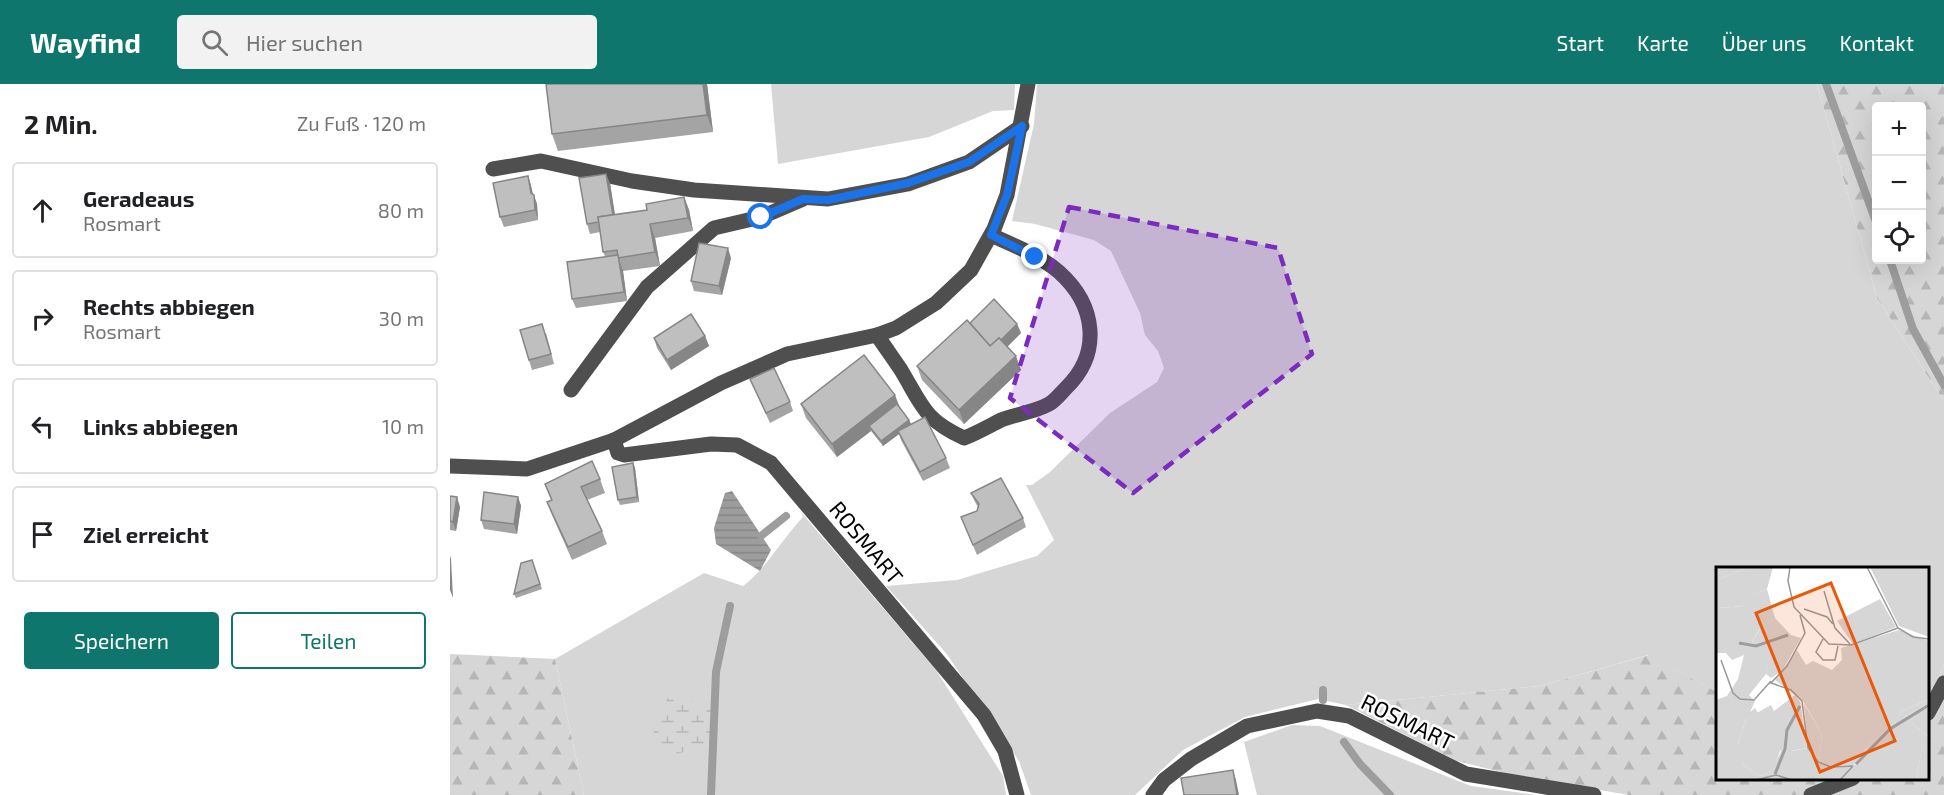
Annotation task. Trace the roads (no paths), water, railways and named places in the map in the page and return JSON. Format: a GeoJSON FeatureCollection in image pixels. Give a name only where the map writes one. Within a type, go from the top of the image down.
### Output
{"type":"FeatureCollection","features":[{"type":"Feature","properties":{"kind":"street"},"geometry":{"type":"LineString","coordinates":[[450,466],[527,469],[614,440],[721,383],[787,354],[896,328],[936,303],[971,270],[991,235],[1007,195],[1022,126],[1028,84]]}},
{"type":"Feature","properties":{"kind":"street"},"geometry":{"type":"LineString","coordinates":[[493,169],[541,161],[632,181],[694,190],[828,200],[908,183],[969,162],[1022,126]]}},
{"type":"Feature","properties":{"kind":"street"},"geometry":{"type":"LineString","coordinates":[[571,390],[647,287],[714,228],[761,217],[803,199]]}},
{"type":"Feature","properties":{"kind":"street"},"geometry":{"type":"LineString","coordinates":[[877,334],[902,371],[917,402],[933,421],[964,438],[1001,421],[1050,404],[1079,375],[1086,364],[1090,347],[1090,328],[1084,309],[1073,288],[1058,271],[991,235]]}},
{"type":"Feature","properties":{"kind":"street","name":"ROSMART"},"geometry":{"type":"LineString","coordinates":[[614,440],[618,453],[624,455],[711,444],[737,445],[771,463],[984,715],[1005,751],[1017,795]]}},
{"type":"Feature","properties":{"kind":"street"},"geometry":{"type":"LineString","coordinates":[[1929,711],[1944,683]]}},
{"type":"Feature","properties":{"kind":"street","name":"ROSMART"},"geometry":{"type":"LineString","coordinates":[[1153,795],[1164,780],[1191,759],[1247,726],[1317,711],[1349,716],[1466,774],[1594,795]]}},
{"type":"Feature","properties":{"kind":"street"},"geometry":{"type":"LineString","coordinates":[[1811,795],[1848,780]]}},
{"type":"Feature","properties":{"kind":"waterway"},"geometry":{"type":"LineString","coordinates":[[1826,84],[1872,211]]}},
{"type":"Feature","properties":{"kind":"waterway"},"geometry":{"type":"LineString","coordinates":[[1891,264],[1913,329],[1944,385]]}},
{"type":"Feature","properties":{"kind":"waterway"},"geometry":{"type":"LineString","coordinates":[[761,536],[786,516]]}},
{"type":"Feature","properties":{"kind":"waterway"},"geometry":{"type":"LineString","coordinates":[[711,795],[716,672],[730,606]]}},
{"type":"Feature","properties":{"kind":"waterway"},"geometry":{"type":"LineString","coordinates":[[1323,690],[1323,700]]}},
{"type":"Feature","properties":{"kind":"waterway"},"geometry":{"type":"LineString","coordinates":[[1344,742],[1360,764],[1390,795]]}}]}
